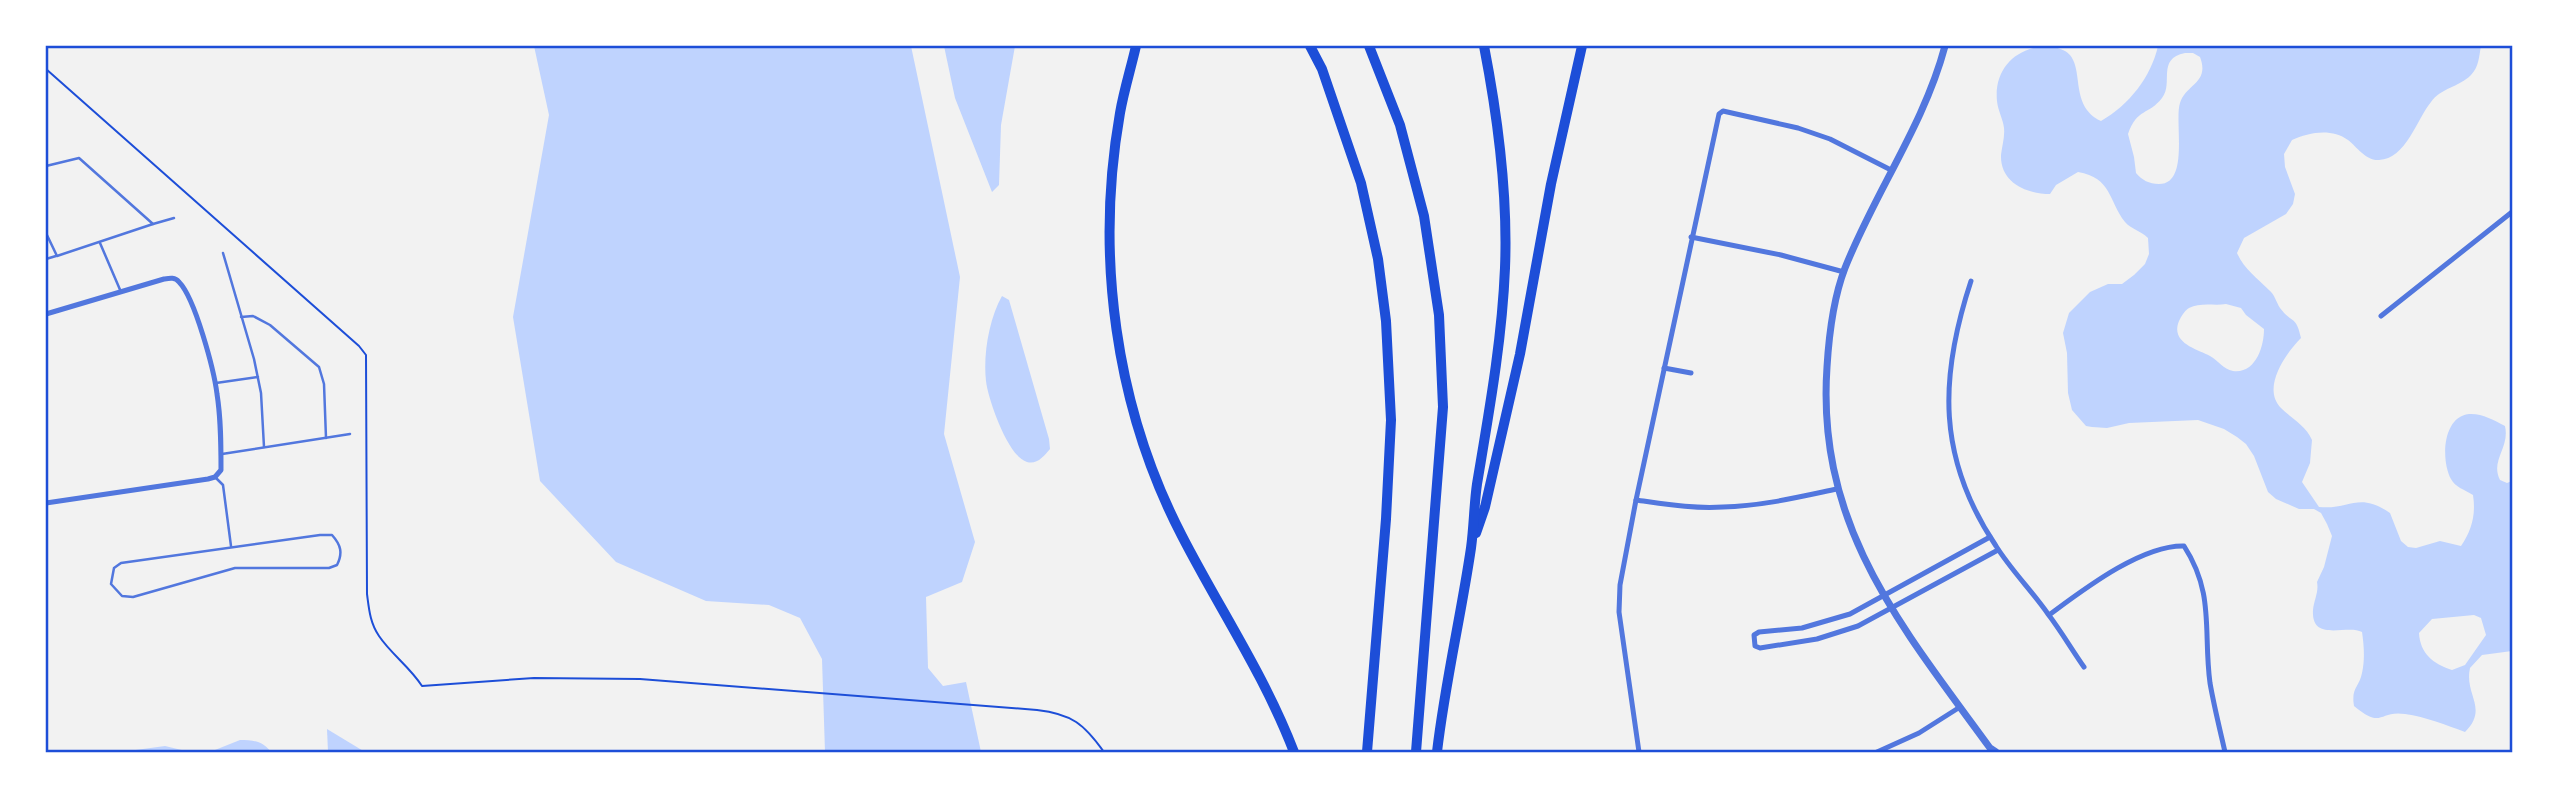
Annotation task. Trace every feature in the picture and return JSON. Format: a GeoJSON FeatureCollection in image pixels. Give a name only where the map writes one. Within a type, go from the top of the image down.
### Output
{"type":"FeatureCollection","features":[{"type":"Feature","properties":{"kind":"highway"},"geometry":{"type":"LineString","coordinates":[[1136,46],[1120,112],[1111,195],[1112,306],[1124,377],[1145,451],[1181,534],[1258,673],[1294,752]]}},
{"type":"Feature","properties":{"kind":"highway"},"geometry":{"type":"LineString","coordinates":[[1310,46],[1322,69],[1361,183],[1378,259],[1386,321],[1391,420],[1386,519],[1367,752]]}},
{"type":"Feature","properties":{"kind":"highway"},"geometry":{"type":"LineString","coordinates":[[1369,46],[1400,125],[1424,216],[1439,315],[1443,407],[1416,752]]}},
{"type":"Feature","properties":{"kind":"highway"},"geometry":{"type":"LineString","coordinates":[[1437,752],[1471,547],[1474,503],[1501,331],[1505,265],[1504,195],[1495,103],[1484,46]]}},
{"type":"Feature","properties":{"kind":"highway"},"geometry":{"type":"LineString","coordinates":[[1471,547],[1485,506],[1520,354],[1551,184],[1582,46]]}},
{"type":"Feature","properties":{"kind":"street"},"geometry":{"type":"LineString","coordinates":[[1945,46],[1924,107],[1891,170],[1844,272],[1830,334],[1826,379],[1828,434],[1837,489],[1858,550],[1891,608],[1992,751]]}},
{"type":"Feature","properties":{"kind":"street"},"geometry":{"type":"LineString","coordinates":[[1639,752],[1619,612],[1620,585],[1718,114],[1723,111],[1798,128],[1830,139],[1891,170]]}},
{"type":"Feature","properties":{"kind":"street"},"geometry":{"type":"LineString","coordinates":[[2381,316],[2512,212]]}},
{"type":"Feature","properties":{"kind":"street"},"geometry":{"type":"LineString","coordinates":[[1691,237],[1781,255],[1844,272]]}},
{"type":"Feature","properties":{"kind":"street"},"geometry":{"type":"LineString","coordinates":[[46,314],[164,279],[174,278],[179,281],[187,293],[197,320],[215,383],[221,424],[221,470],[215,477],[46,503]]}},
{"type":"Feature","properties":{"kind":"street"},"geometry":{"type":"LineString","coordinates":[[1971,281],[1957,323],[1948,376],[1948,414],[1954,451],[1975,512],[1990,537],[2049,615],[2084,667]]}},
{"type":"Feature","properties":{"kind":"street"},"geometry":{"type":"LineString","coordinates":[[1664,368],[1691,373]]}},
{"type":"Feature","properties":{"kind":"street"},"geometry":{"type":"LineString","coordinates":[[1636,500],[1721,508],[1772,502],[1837,489]]}},
{"type":"Feature","properties":{"kind":"street"},"geometry":{"type":"LineString","coordinates":[[1990,537],[1832,621],[1802,628],[1759,632],[1754,635],[1755,646],[1760,648],[1817,639],[1858,626],[1998,550]]}},
{"type":"Feature","properties":{"kind":"street"},"geometry":{"type":"LineString","coordinates":[[2049,615],[2108,572],[2171,546],[2184,546],[2197,566],[2207,605],[2210,682],[2225,752]]}},
{"type":"Feature","properties":{"kind":"street"},"geometry":{"type":"LineString","coordinates":[[1877,752],[1919,733],[1960,707]]}},
{"type":"Feature","properties":{"kind":"lane"},"geometry":{"type":"LineString","coordinates":[[46,166],[79,158],[153,224]]}},
{"type":"Feature","properties":{"kind":"lane"},"geometry":{"type":"LineString","coordinates":[[46,259],[174,218]]}},
{"type":"Feature","properties":{"kind":"lane"},"geometry":{"type":"LineString","coordinates":[[46,233],[57,256]]}},
{"type":"Feature","properties":{"kind":"lane"},"geometry":{"type":"LineString","coordinates":[[100,242],[121,292]]}},
{"type":"Feature","properties":{"kind":"lane"},"geometry":{"type":"LineString","coordinates":[[223,253],[258,377],[264,447]]}},
{"type":"Feature","properties":{"kind":"lane"},"geometry":{"type":"LineString","coordinates":[[241,317],[253,316],[270,325],[319,367],[324,384],[326,438]]}},
{"type":"Feature","properties":{"kind":"lane"},"geometry":{"type":"LineString","coordinates":[[215,383],[258,377]]}},
{"type":"Feature","properties":{"kind":"lane"},"geometry":{"type":"LineString","coordinates":[[221,454],[350,435]]}},
{"type":"Feature","properties":{"kind":"lane"},"geometry":{"type":"LineString","coordinates":[[215,477],[223,485],[231,546]]}},
{"type":"Feature","properties":{"kind":"lane"},"geometry":{"type":"LineString","coordinates":[[332,535],[340,544],[341,557],[337,565],[329,568],[234,568],[133,597],[122,596],[111,584],[114,568],[121,563],[231,546],[332,535]]}},
{"type":"Feature","properties":{"kind":"path"},"geometry":{"type":"LineString","coordinates":[[46,69],[366,355],[367,594],[370,617],[378,636],[422,686],[580,677],[640,679],[1037,710],[1072,718],[1083,726],[1104,752]]}},
{"type":"Feature","properties":{"kind":"water"},"geometry":{"type":"Polygon","coordinates":[[[534,46],[911,46],[960,277],[944,434],[975,542],[962,582],[926,597],[928,668],[943,686],[966,682],[981,752],[825,752],[822,659],[800,618],[769,605],[706,601],[616,562],[540,481],[513,317],[549,115],[534,46]]]}},
{"type":"Feature","properties":{"kind":"water"},"geometry":{"type":"Polygon","coordinates":[[[944,46],[1015,46],[1001,125],[999,185],[992,192],[955,98],[944,46]]]}},
{"type":"Feature","properties":{"kind":"water"},"geometry":{"type":"Polygon","coordinates":[[[2158,46],[2481,46],[2474,72],[2435,97],[2404,146],[2388,158],[2374,160],[2342,136],[2335,134],[2313,133],[2292,140],[2284,154],[2285,167],[2295,194],[2293,204],[2286,214],[2244,238],[2237,253],[2247,269],[2271,292],[2299,331],[2301,338],[2283,361],[2274,391],[2281,408],[2312,440],[2310,463],[2302,482],[2319,507],[2370,503],[2390,513],[2401,541],[2408,547],[2416,548],[2440,541],[2461,546],[2472,522],[2474,502],[2473,495],[2455,484],[2448,471],[2445,451],[2449,431],[2460,417],[2469,414],[2492,419],[2505,426],[2505,441],[2497,466],[2500,480],[2507,483],[2512,481],[2512,651],[2482,655],[2470,668],[2470,686],[2476,708],[2472,723],[2465,732],[2405,714],[2370,717],[2354,706],[2354,691],[2361,678],[2364,663],[2362,632],[2324,629],[2314,620],[2317,582],[2332,536],[2321,513],[2314,509],[2299,509],[2276,499],[2268,492],[2254,456],[2246,444],[2224,429],[2198,420],[2092,427],[2086,426],[2072,410],[2063,333],[2069,313],[2090,292],[2108,284],[2122,284],[2134,275],[2145,264],[2149,254],[2148,238],[2125,222],[2108,191],[2089,175],[2078,172],[2056,185],[2050,194],[2024,189],[2010,180],[2005,173],[2001,155],[2004,128],[1997,101],[1999,80],[2008,63],[2033,48],[2055,47],[2071,57],[2084,105],[2101,121],[2121,107],[2137,89],[2150,69],[2158,46]],[[2185,53],[2171,60],[2162,98],[2135,120],[2128,134],[2136,173],[2143,180],[2152,183],[2169,181],[2175,174],[2179,150],[2180,103],[2202,72],[2200,57],[2185,53]],[[2226,304],[2198,305],[2184,312],[2179,321],[2177,329],[2181,340],[2210,356],[2226,369],[2241,371],[2253,364],[2260,351],[2264,329],[2241,308],[2226,304]],[[2474,615],[2432,619],[2419,633],[2425,652],[2433,661],[2452,670],[2465,665],[2486,635],[2481,618],[2474,615]]]}},
{"type":"Feature","properties":{"kind":"water"},"geometry":{"type":"Polygon","coordinates":[[[1002,296],[1009,300],[1049,439],[1050,449],[1034,462],[1020,458],[1006,439],[986,381],[988,337],[1002,296]]]}},
{"type":"Feature","properties":{"kind":"water"},"geometry":{"type":"Polygon","coordinates":[[[327,729],[365,752],[328,752],[327,729]]]}},
{"type":"Feature","properties":{"kind":"water"},"geometry":{"type":"Polygon","coordinates":[[[240,740],[265,745],[271,752],[210,752],[240,740]]]}},
{"type":"Feature","properties":{"kind":"water"},"geometry":{"type":"Polygon","coordinates":[[[165,746],[190,752],[121,752],[165,746]]]}}]}
